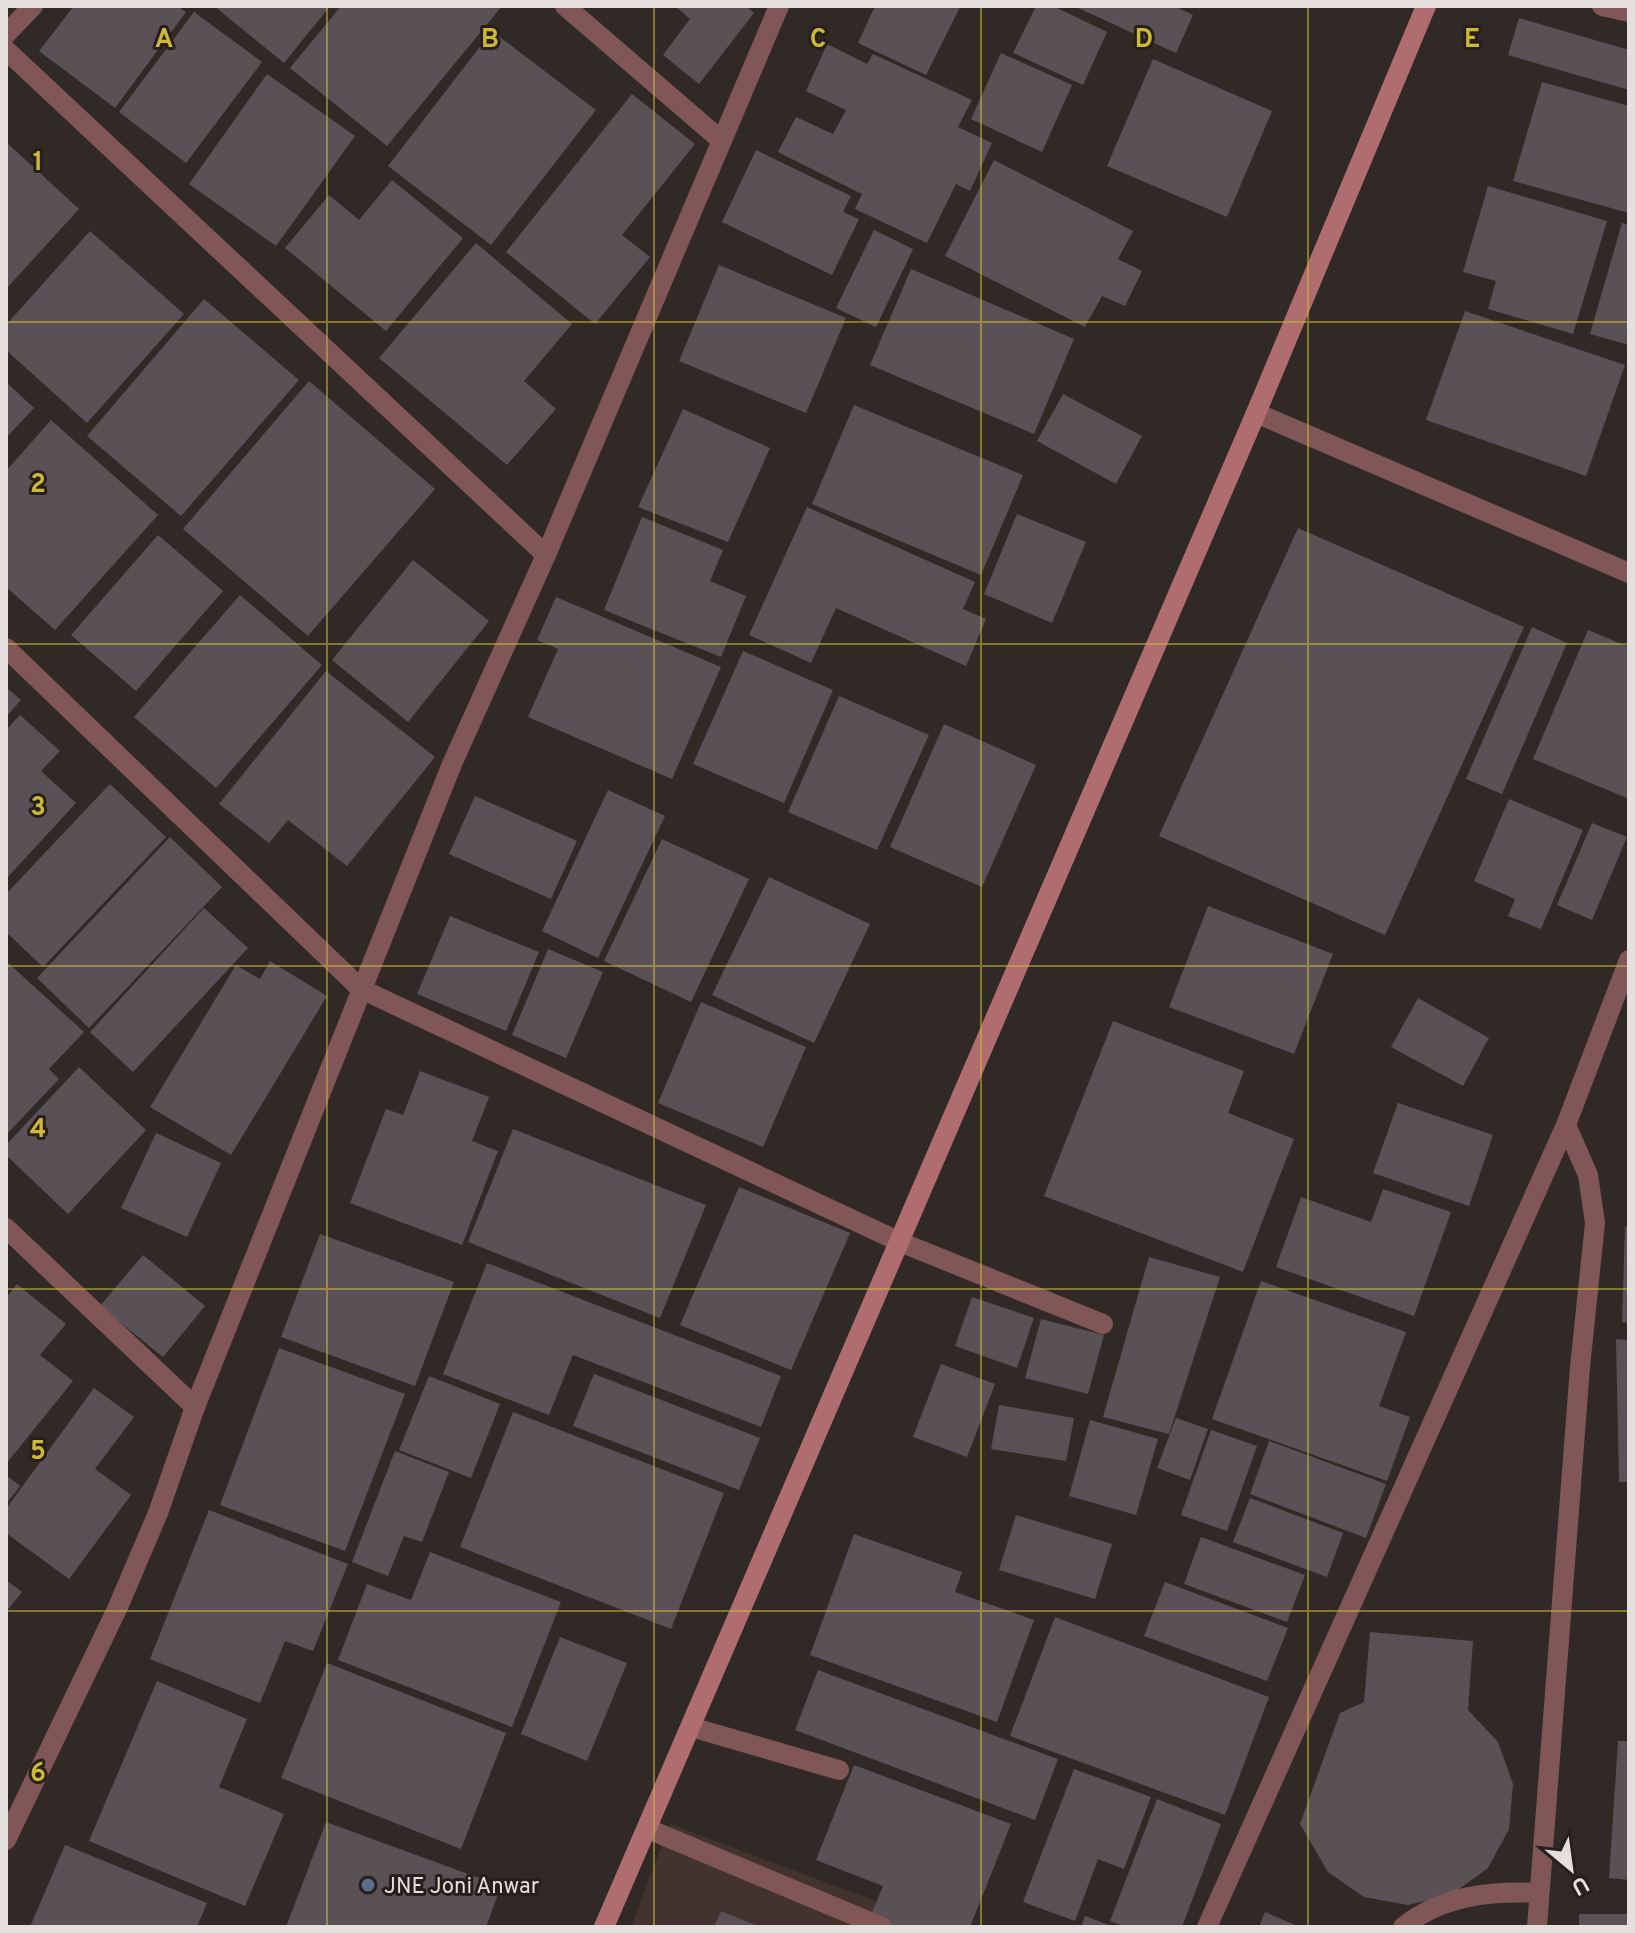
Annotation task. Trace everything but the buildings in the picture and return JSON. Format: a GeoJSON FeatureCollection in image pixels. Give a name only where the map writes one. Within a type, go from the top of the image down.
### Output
{"type":"FeatureCollection","features":[{"type":"Feature","properties":{"kind":"main road"},"geometry":{"type":"LineString","coordinates":[[604,1927],[1256,413],[1426,6]]}},
{"type":"Feature","properties":{"kind":"street"},"geometry":{"type":"LineString","coordinates":[[6,34],[33,6]]}},
{"type":"Feature","properties":{"kind":"street"},"geometry":{"type":"LineString","coordinates":[[565,6],[722,141]]}},
{"type":"Feature","properties":{"kind":"street"},"geometry":{"type":"LineString","coordinates":[[6,1840],[11,1813],[118,1607],[158,1513],[195,1407],[452,764],[546,555],[779,6]]}},
{"type":"Feature","properties":{"kind":"street"},"geometry":{"type":"LineString","coordinates":[[1602,6],[1629,12]]}},
{"type":"Feature","properties":{"kind":"street"},"geometry":{"type":"LineString","coordinates":[[6,50],[546,555]]}},
{"type":"Feature","properties":{"kind":"street"},"geometry":{"type":"LineString","coordinates":[[1256,413],[1629,573]]}},
{"type":"Feature","properties":{"kind":"street"},"geometry":{"type":"LineString","coordinates":[[6,648],[361,989],[900,1242],[1103,1324]]}},
{"type":"Feature","properties":{"kind":"street"},"geometry":{"type":"LineString","coordinates":[[1207,1927],[1566,1125],[1629,960]]}},
{"type":"Feature","properties":{"kind":"street"},"geometry":{"type":"LineString","coordinates":[[1537,1927],[1580,1367],[1595,1223],[1588,1175],[1566,1125]]}},
{"type":"Feature","properties":{"kind":"street"},"geometry":{"type":"LineString","coordinates":[[6,1228],[195,1407]]}},
{"type":"Feature","properties":{"kind":"street"},"geometry":{"type":"LineString","coordinates":[[691,1727],[839,1770]]}},
{"type":"Feature","properties":{"kind":"street"},"geometry":{"type":"LineString","coordinates":[[648,1829],[882,1927]]}},
{"type":"Feature","properties":{"kind":"street"},"geometry":{"type":"LineString","coordinates":[[1403,1927],[1433,1907],[1466,1897],[1495,1891],[1539,1893]]}},
{"type":"Feature","properties":{"kind":"shaded area"},"geometry":{"type":"Polygon","coordinates":[[[670,1824],[944,1927],[631,1927],[670,1824]]]}},
{"type":"Feature","properties":{"kind":"place","name":"JNE Joni Anwar"},"geometry":{"type":"Point","coordinates":[368,1885]}}]}
